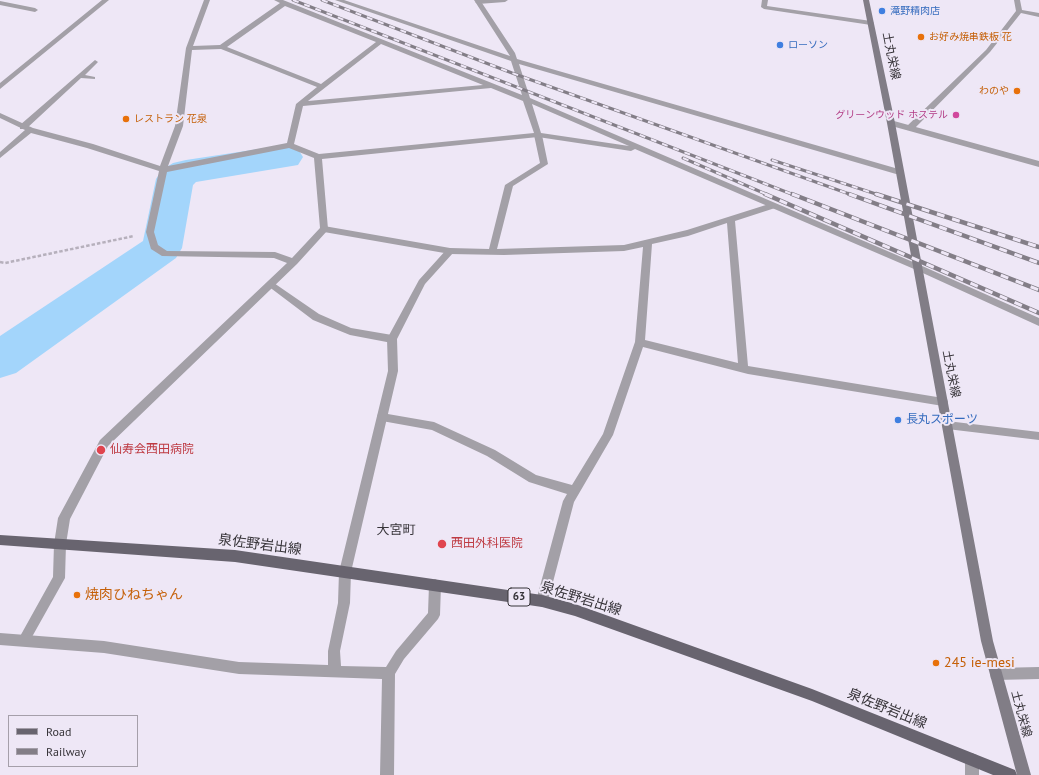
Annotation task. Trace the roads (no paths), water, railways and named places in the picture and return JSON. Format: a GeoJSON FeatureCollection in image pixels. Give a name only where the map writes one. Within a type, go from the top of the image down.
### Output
{"type":"FeatureCollection","features":[{"type":"Feature","properties":{"kind":"main road","name":"土丸栄線"},"geometry":{"type":"LineString","coordinates":[[866,0],[891,123],[987,641],[1024,775]]}},
{"type":"Feature","properties":{"kind":"main road","name":"泉佐野岩出線"},"geometry":{"type":"LineString","coordinates":[[0,540],[236,556],[542,601],[575,610],[812,695],[1010,775]]}},
{"type":"Feature","properties":{"kind":"street"},"geometry":{"type":"LineString","coordinates":[[0,87],[106,0]]}},
{"type":"Feature","properties":{"kind":"street"},"geometry":{"type":"LineString","coordinates":[[207,0],[189,48],[179,126],[163,170],[150,232],[154,247],[165,254],[275,255],[294,262]]}},
{"type":"Feature","properties":{"kind":"street"},"geometry":{"type":"LineString","coordinates":[[277,0],[526,100],[917,267],[1039,322]]}},
{"type":"Feature","properties":{"kind":"street"},"geometry":{"type":"LineString","coordinates":[[338,0],[514,60],[899,172]]}},
{"type":"Feature","properties":{"kind":"street"},"geometry":{"type":"LineString","coordinates":[[478,1],[505,0]]}},
{"type":"Feature","properties":{"kind":"street"},"geometry":{"type":"LineString","coordinates":[[765,0],[764,7],[871,23]]}},
{"type":"Feature","properties":{"kind":"street"},"geometry":{"type":"LineString","coordinates":[[910,128],[988,51],[1019,11],[1017,0]]}},
{"type":"Feature","properties":{"kind":"street"},"geometry":{"type":"LineString","coordinates":[[478,1],[512,53],[538,135],[544,164],[509,185],[492,252]]}},
{"type":"Feature","properties":{"kind":"street"},"geometry":{"type":"LineString","coordinates":[[0,3],[34,10]]}},
{"type":"Feature","properties":{"kind":"street"},"geometry":{"type":"LineString","coordinates":[[222,47],[285,3]]}},
{"type":"Feature","properties":{"kind":"street"},"geometry":{"type":"LineString","coordinates":[[17,14],[25,8]]}},
{"type":"Feature","properties":{"kind":"street"},"geometry":{"type":"LineString","coordinates":[[1019,11],[1039,15]]}},
{"type":"Feature","properties":{"kind":"street"},"geometry":{"type":"LineString","coordinates":[[290,145],[300,104],[381,41]]}},
{"type":"Feature","properties":{"kind":"street"},"geometry":{"type":"LineString","coordinates":[[189,48],[222,47],[322,87]]}},
{"type":"Feature","properties":{"kind":"street"},"geometry":{"type":"LineString","coordinates":[[0,156],[26,128],[95,62]]}},
{"type":"Feature","properties":{"kind":"street"},"geometry":{"type":"LineString","coordinates":[[80,76],[93,78]]}},
{"type":"Feature","properties":{"kind":"street"},"geometry":{"type":"LineString","coordinates":[[300,104],[492,86]]}},
{"type":"Feature","properties":{"kind":"street"},"geometry":{"type":"LineString","coordinates":[[0,115],[26,128],[90,146],[163,170],[290,145],[318,157],[538,135],[645,151]]}},
{"type":"Feature","properties":{"kind":"street"},"geometry":{"type":"LineString","coordinates":[[891,123],[1039,164]]}},
{"type":"Feature","properties":{"kind":"street"},"geometry":{"type":"LineString","coordinates":[[24,640],[59,578],[60,544],[64,518],[104,443],[294,262],[324,229],[318,157]]}},
{"type":"Feature","properties":{"kind":"street"},"geometry":{"type":"LineString","coordinates":[[324,229],[450,252],[624,248],[688,233],[772,206]]}},
{"type":"Feature","properties":{"kind":"street"},"geometry":{"type":"LineString","coordinates":[[731,219],[743,369]]}},
{"type":"Feature","properties":{"kind":"street"},"geometry":{"type":"LineString","coordinates":[[542,601],[569,501],[608,436],[640,342],[648,242]]}},
{"type":"Feature","properties":{"kind":"street"},"geometry":{"type":"LineString","coordinates":[[335,672],[334,651],[344,603],[345,572],[393,371],[392,339],[422,282],[450,252]]}},
{"type":"Feature","properties":{"kind":"street"},"geometry":{"type":"LineString","coordinates":[[271,284],[316,317],[350,331],[392,339]]}},
{"type":"Feature","properties":{"kind":"street"},"geometry":{"type":"LineString","coordinates":[[640,342],[743,369],[943,402]]}},
{"type":"Feature","properties":{"kind":"street"},"geometry":{"type":"LineString","coordinates":[[382,417],[434,426],[491,453],[533,479],[575,491]]}},
{"type":"Feature","properties":{"kind":"street"},"geometry":{"type":"LineString","coordinates":[[947,425],[1039,436]]}},
{"type":"Feature","properties":{"kind":"street"},"geometry":{"type":"LineString","coordinates":[[387,775],[389,673],[400,655],[434,615],[435,585]]}},
{"type":"Feature","properties":{"kind":"street"},"geometry":{"type":"LineString","coordinates":[[0,639],[104,647],[239,668],[389,673]]}},
{"type":"Feature","properties":{"kind":"street"},"geometry":{"type":"LineString","coordinates":[[996,674],[1039,673]]}},
{"type":"Feature","properties":{"kind":"street"},"geometry":{"type":"LineString","coordinates":[[972,760],[972,775]]}},
{"type":"Feature","properties":{"kind":"waterway"},"geometry":{"type":"LineString","coordinates":[[0,360],[162,248],[175,179],[186,172],[285,157]]}},
{"type":"Feature","properties":{"kind":"railway"},"geometry":{"type":"LineString","coordinates":[[293,0],[794,195]]}},
{"type":"Feature","properties":{"kind":"railway"},"geometry":{"type":"LineString","coordinates":[[322,0],[512,73],[852,195]]}},
{"type":"Feature","properties":{"kind":"railway"},"geometry":{"type":"LineString","coordinates":[[683,158],[768,195]]}},
{"type":"Feature","properties":{"kind":"railway"},"geometry":{"type":"LineString","coordinates":[[772,160],[879,195]]}},
{"type":"Feature","properties":{"kind":"railway"},"geometry":{"type":"LineString","coordinates":[[765,194],[1039,313]]}},
{"type":"Feature","properties":{"kind":"railway"},"geometry":{"type":"LineString","coordinates":[[792,194],[1039,290]]}},
{"type":"Feature","properties":{"kind":"railway"},"geometry":{"type":"LineString","coordinates":[[849,194],[1039,263]]}},
{"type":"Feature","properties":{"kind":"railway"},"geometry":{"type":"LineString","coordinates":[[876,194],[1039,247]]}},
{"type":"Feature","properties":{"kind":"place","name":"滝野精肉店"},"geometry":{"type":"Point","coordinates":[882,11]}},
{"type":"Feature","properties":{"kind":"place","name":"お好み焼串鉄板 花"},"geometry":{"type":"Point","coordinates":[921,37]}},
{"type":"Feature","properties":{"kind":"place","name":"ローソン"},"geometry":{"type":"Point","coordinates":[780,45]}},
{"type":"Feature","properties":{"kind":"place","name":"わのや"},"geometry":{"type":"Point","coordinates":[1017,91]}},
{"type":"Feature","properties":{"kind":"place","name":"グリーンウッド ホステル"},"geometry":{"type":"Point","coordinates":[956,115]}},
{"type":"Feature","properties":{"kind":"place","name":"レストラン 花泉"},"geometry":{"type":"Point","coordinates":[126,119]}},
{"type":"Feature","properties":{"kind":"place","name":"長丸スポーツ"},"geometry":{"type":"Point","coordinates":[898,420]}},
{"type":"Feature","properties":{"kind":"place","name":"仙寿会西田病院"},"geometry":{"type":"Point","coordinates":[101,450]}},
{"type":"Feature","properties":{"kind":"place","name":"西田外科医院"},"geometry":{"type":"Point","coordinates":[442,544]}},
{"type":"Feature","properties":{"kind":"place","name":"焼肉ひねちゃん"},"geometry":{"type":"Point","coordinates":[77,595]}},
{"type":"Feature","properties":{"kind":"place","name":"245 ie-mesi"},"geometry":{"type":"Point","coordinates":[936,663]}},
{"type":"Feature","properties":{"kind":"district","name":"大宮町"},"geometry":{"type":"Point","coordinates":[396,530]}}]}
